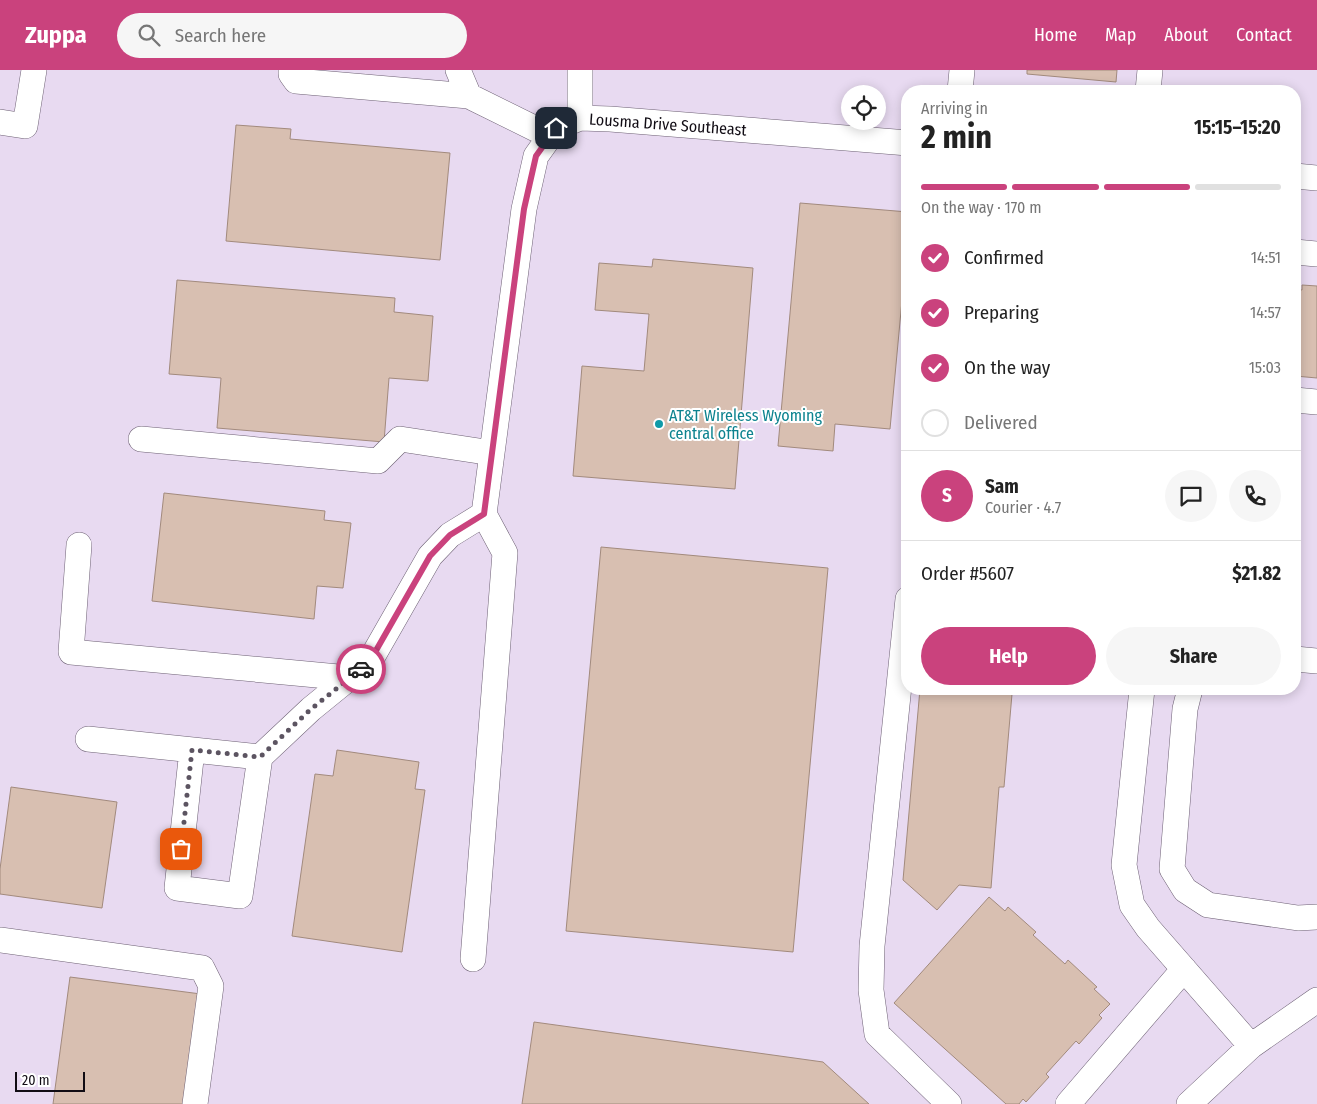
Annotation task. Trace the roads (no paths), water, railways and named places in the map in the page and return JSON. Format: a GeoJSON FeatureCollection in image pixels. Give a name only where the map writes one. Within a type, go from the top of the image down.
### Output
{"type":"FeatureCollection","features":[{"type":"Feature","properties":{"kind":"street"},"geometry":{"type":"LineString","coordinates":[[0,122],[25,126],[34,70]]}},
{"type":"Feature","properties":{"kind":"street"},"geometry":{"type":"LineString","coordinates":[[291,70],[291,74],[296,81],[470,96],[550,136]]}},
{"type":"Feature","properties":{"kind":"street"},"geometry":{"type":"LineString","coordinates":[[458,70],[470,96]]}},
{"type":"Feature","properties":{"kind":"street"},"geometry":{"type":"LineString","coordinates":[[580,70],[580,118]]}},
{"type":"Feature","properties":{"kind":"street"},"geometry":{"type":"LineString","coordinates":[[961,85],[962,70]]}},
{"type":"Feature","properties":{"kind":"street"},"geometry":{"type":"LineString","coordinates":[[1149,85],[1150,70]]}},
{"type":"Feature","properties":{"kind":"street","name":"Lousma Drive Southeast"},"geometry":{"type":"LineString","coordinates":[[484,514],[524,209],[536,156],[556,128],[580,118],[610,119],[901,142]]}},
{"type":"Feature","properties":{"kind":"street"},"geometry":{"type":"LineString","coordinates":[[1301,177],[1317,178]]}},
{"type":"Feature","properties":{"kind":"street"},"geometry":{"type":"LineString","coordinates":[[1301,253],[1317,254]]}},
{"type":"Feature","properties":{"kind":"street"},"geometry":{"type":"LineString","coordinates":[[1301,401],[1317,402]]}},
{"type":"Feature","properties":{"kind":"street"},"geometry":{"type":"LineString","coordinates":[[141,439],[378,461],[400,439],[492,453]]}},
{"type":"Feature","properties":{"kind":"street"},"geometry":{"type":"LineString","coordinates":[[192,750],[177,888],[240,896],[260,757],[311,709],[370,661],[430,556],[450,535],[484,514],[505,552],[473,958]]}},
{"type":"Feature","properties":{"kind":"street"},"geometry":{"type":"LineString","coordinates":[[79,545],[71,652],[349,678]]}},
{"type":"Feature","properties":{"kind":"street"},"geometry":{"type":"LineString","coordinates":[[1301,660],[1317,661]]}},
{"type":"Feature","properties":{"kind":"street"},"geometry":{"type":"LineString","coordinates":[[901,666],[872,946],[871,990],[877,1034],[949,1104]]}},
{"type":"Feature","properties":{"kind":"street"},"geometry":{"type":"LineString","coordinates":[[1141,695],[1124,865],[1132,905],[1148,928],[1251,1046]]}},
{"type":"Feature","properties":{"kind":"street"},"geometry":{"type":"LineString","coordinates":[[1189,695],[1185,710],[1172,869],[1185,890],[1208,905],[1298,918],[1317,917]]}},
{"type":"Feature","properties":{"kind":"street"},"geometry":{"type":"LineString","coordinates":[[88,739],[260,757]]}},
{"type":"Feature","properties":{"kind":"street"},"geometry":{"type":"LineString","coordinates":[[0,940],[202,968],[211,986],[195,1104]]}},
{"type":"Feature","properties":{"kind":"street"},"geometry":{"type":"LineString","coordinates":[[1068,1104],[1184,969]]}},
{"type":"Feature","properties":{"kind":"street"},"geometry":{"type":"LineString","coordinates":[[1189,1104],[1251,1046],[1317,1000]]}},
{"type":"Feature","properties":{"kind":"place","name":"AT&T Wireless Wyoming central office"},"geometry":{"type":"Point","coordinates":[659,424]}}]}
